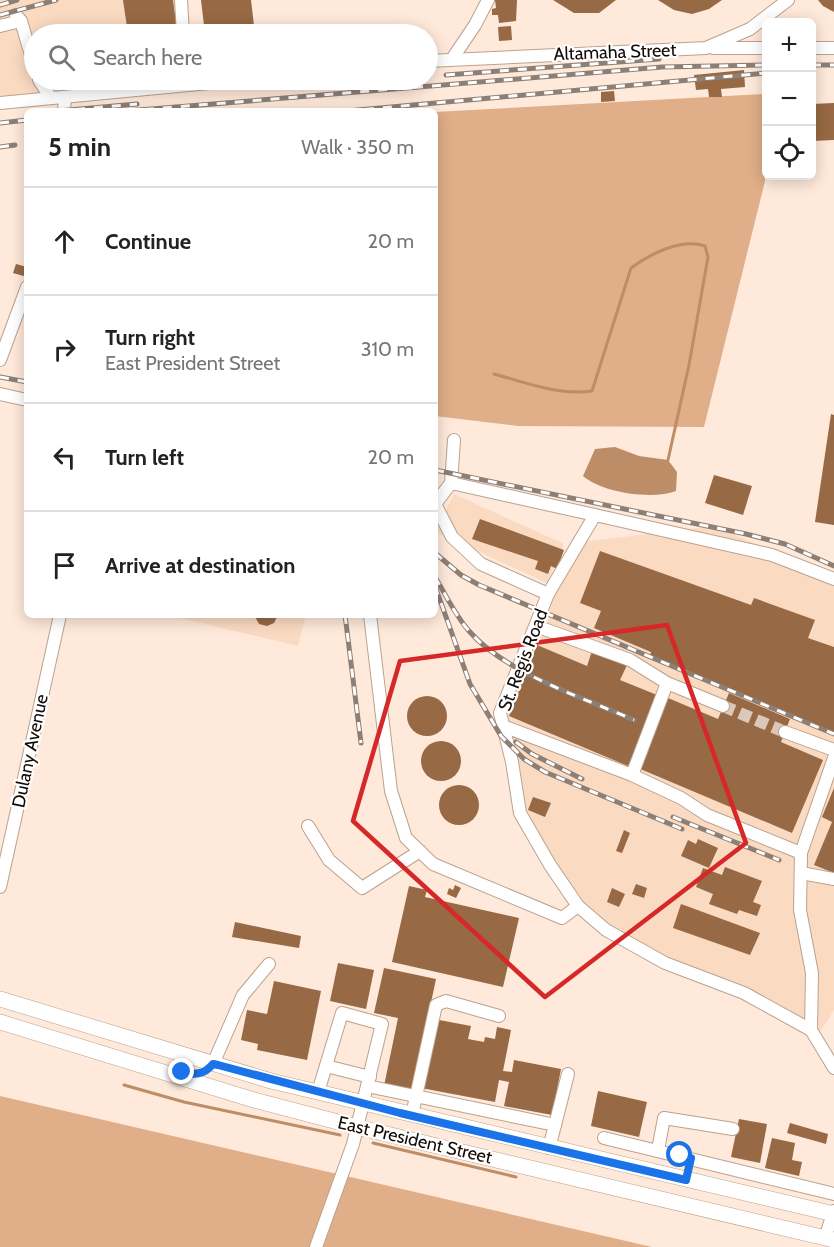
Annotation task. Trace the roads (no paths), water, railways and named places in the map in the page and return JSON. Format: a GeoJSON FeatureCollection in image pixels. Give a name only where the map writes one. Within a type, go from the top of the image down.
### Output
{"type":"FeatureCollection","features":[{"type":"Feature","properties":{"kind":"main road","name":"East President Street"},"geometry":{"type":"LineString","coordinates":[[0,999],[73,1019],[213,1064],[363,1104],[834,1213]]}},
{"type":"Feature","properties":{"kind":"main road","name":"East President Street"},"geometry":{"type":"LineString","coordinates":[[0,1022],[254,1100],[357,1127],[830,1239]]}},
{"type":"Feature","properties":{"kind":"main road"},"geometry":{"type":"LineString","coordinates":[[123,1060],[190,1074],[205,1072],[213,1064]]}},
{"type":"Feature","properties":{"kind":"street"},"geometry":{"type":"LineString","coordinates":[[181,0],[182,24]]}},
{"type":"Feature","properties":{"kind":"street"},"geometry":{"type":"LineString","coordinates":[[452,59],[475,25],[488,0]]}},
{"type":"Feature","properties":{"kind":"street","name":"Altamaha Street"},"geometry":{"type":"LineString","coordinates":[[438,60],[706,48],[750,29],[788,0]]}},
{"type":"Feature","properties":{"kind":"street"},"geometry":{"type":"LineString","coordinates":[[0,26],[19,18],[24,34]]}},
{"type":"Feature","properties":{"kind":"street"},"geometry":{"type":"LineString","coordinates":[[706,48],[762,48]]}},
{"type":"Feature","properties":{"kind":"street"},"geometry":{"type":"LineString","coordinates":[[816,48],[834,48]]}},
{"type":"Feature","properties":{"kind":"street"},"geometry":{"type":"LineString","coordinates":[[46,90],[51,98]]}},
{"type":"Feature","properties":{"kind":"street"},"geometry":{"type":"LineString","coordinates":[[0,103],[109,90]]}},
{"type":"Feature","properties":{"kind":"street"},"geometry":{"type":"LineString","coordinates":[[64,108],[65,97]]}},
{"type":"Feature","properties":{"kind":"street"},"geometry":{"type":"LineString","coordinates":[[1,352],[24,294]]}},
{"type":"Feature","properties":{"kind":"street"},"geometry":{"type":"LineString","coordinates":[[0,394],[24,399]]}},
{"type":"Feature","properties":{"kind":"street"},"geometry":{"type":"LineString","coordinates":[[438,500],[451,483],[454,440]]}},
{"type":"Feature","properties":{"kind":"street"},"geometry":{"type":"LineString","coordinates":[[451,483],[772,555],[834,579]]}},
{"type":"Feature","properties":{"kind":"street","name":"St. Regis Road"},"geometry":{"type":"LineString","coordinates":[[438,510],[452,537],[481,564],[548,594],[500,713],[512,762],[520,813],[550,865],[578,906],[606,930],[631,946],[665,963],[744,993],[812,1030]]}},
{"type":"Feature","properties":{"kind":"street"},"geometry":{"type":"LineString","coordinates":[[548,594],[595,515]]}},
{"type":"Feature","properties":{"kind":"street","name":"Dulany Avenue"},"geometry":{"type":"LineString","coordinates":[[0,887],[59,618]]}},
{"type":"Feature","properties":{"kind":"street"},"geometry":{"type":"LineString","coordinates":[[370,618],[391,791],[406,838],[433,864],[562,918],[578,906]]}},
{"type":"Feature","properties":{"kind":"street"},"geometry":{"type":"LineString","coordinates":[[536,626],[630,660],[667,683],[723,706]]}},
{"type":"Feature","properties":{"kind":"street"},"geometry":{"type":"LineString","coordinates":[[632,775],[667,683]]}},
{"type":"Feature","properties":{"kind":"street"},"geometry":{"type":"LineString","coordinates":[[503,726],[632,775],[707,814],[801,853]]}},
{"type":"Feature","properties":{"kind":"street"},"geometry":{"type":"LineString","coordinates":[[785,732],[834,750]]}},
{"type":"Feature","properties":{"kind":"street"},"geometry":{"type":"LineString","coordinates":[[834,759],[801,853],[800,910],[812,973],[812,1030],[834,1068]]}},
{"type":"Feature","properties":{"kind":"street"},"geometry":{"type":"LineString","coordinates":[[308,826],[329,860],[362,888],[420,851]]}},
{"type":"Feature","properties":{"kind":"street"},"geometry":{"type":"LineString","coordinates":[[801,873],[834,879]]}},
{"type":"Feature","properties":{"kind":"street"},"geometry":{"type":"LineString","coordinates":[[213,1064],[243,995],[269,964]]}},
{"type":"Feature","properties":{"kind":"street"},"geometry":{"type":"LineString","coordinates":[[412,1115],[436,1005],[446,1001],[499,1016]]}},
{"type":"Feature","properties":{"kind":"street"},"geometry":{"type":"LineString","coordinates":[[316,1247],[341,1181],[357,1127],[382,1024],[342,1013],[318,1092]]}},
{"type":"Feature","properties":{"kind":"street"},"geometry":{"type":"LineString","coordinates":[[326,1066],[416,1097],[555,1125]]}},
{"type":"Feature","properties":{"kind":"street"},"geometry":{"type":"LineString","coordinates":[[549,1148],[568,1074]]}},
{"type":"Feature","properties":{"kind":"street"},"geometry":{"type":"LineString","coordinates":[[482,1132],[487,1111]]}},
{"type":"Feature","properties":{"kind":"street"},"geometry":{"type":"LineString","coordinates":[[658,1150],[664,1118],[733,1129]]}},
{"type":"Feature","properties":{"kind":"street"},"geometry":{"type":"LineString","coordinates":[[604,1138],[834,1194]]}},
{"type":"Feature","properties":{"kind":"street"},"geometry":{"type":"LineString","coordinates":[[686,1180],[691,1158]]}},
{"type":"Feature","properties":{"kind":"street"},"geometry":{"type":"LineString","coordinates":[[744,1193],[749,1172]]}},
{"type":"Feature","properties":{"kind":"street"},"geometry":{"type":"LineString","coordinates":[[773,1200],[778,1180]]}},
{"type":"Feature","properties":{"kind":"street"},"geometry":{"type":"LineString","coordinates":[[830,1239],[834,1213]]}},
{"type":"Feature","properties":{"kind":"waterway"},"geometry":{"type":"LineString","coordinates":[[494,374],[555,390],[592,391],[631,268],[656,253],[676,246],[686,244],[705,246],[708,257],[689,365],[668,460]]}},
{"type":"Feature","properties":{"kind":"waterway"},"geometry":{"type":"LineString","coordinates":[[124,1085],[184,1102],[340,1135]]}},
{"type":"Feature","properties":{"kind":"waterway"},"geometry":{"type":"LineString","coordinates":[[373,1143],[516,1177]]}},
{"type":"Feature","properties":{"kind":"tunnel"},"geometry":{"type":"LineString","coordinates":[[723,706],[785,732]]}},
{"type":"Feature","properties":{"kind":"railway"},"geometry":{"type":"LineString","coordinates":[[0,5],[17,0]]}},
{"type":"Feature","properties":{"kind":"railway"},"geometry":{"type":"LineString","coordinates":[[0,15],[56,0]]}},
{"type":"Feature","properties":{"kind":"railway"},"geometry":{"type":"LineString","coordinates":[[446,75],[659,59]]}},
{"type":"Feature","properties":{"kind":"railway"},"geometry":{"type":"LineString","coordinates":[[438,85],[662,67],[762,65]]}},
{"type":"Feature","properties":{"kind":"railway"},"geometry":{"type":"LineString","coordinates":[[816,65],[834,65]]}},
{"type":"Feature","properties":{"kind":"railway"},"geometry":{"type":"LineString","coordinates":[[380,108],[762,73]]}},
{"type":"Feature","properties":{"kind":"railway"},"geometry":{"type":"LineString","coordinates":[[163,108],[382,90]]}},
{"type":"Feature","properties":{"kind":"railway"},"geometry":{"type":"LineString","coordinates":[[92,108],[137,104]]}},
{"type":"Feature","properties":{"kind":"railway"},"geometry":{"type":"LineString","coordinates":[[0,123],[24,120]]}},
{"type":"Feature","properties":{"kind":"railway"},"geometry":{"type":"LineString","coordinates":[[0,147],[15,145]]}},
{"type":"Feature","properties":{"kind":"railway"},"geometry":{"type":"LineString","coordinates":[[0,377],[24,381]]}},
{"type":"Feature","properties":{"kind":"railway"},"geometry":{"type":"LineString","coordinates":[[438,471],[746,534],[785,544],[834,566]]}},
{"type":"Feature","properties":{"kind":"railway"},"geometry":{"type":"LineString","coordinates":[[438,556],[461,575],[479,585],[834,734]]}},
{"type":"Feature","properties":{"kind":"railway"},"geometry":{"type":"LineString","coordinates":[[438,582],[469,631],[503,660],[546,683],[634,720]]}},
{"type":"Feature","properties":{"kind":"railway"},"geometry":{"type":"LineString","coordinates":[[438,594],[470,684],[501,736],[524,759],[545,772],[682,829]]}},
{"type":"Feature","properties":{"kind":"railway"},"geometry":{"type":"LineString","coordinates":[[345,618],[361,743]]}},
{"type":"Feature","properties":{"kind":"railway"},"geometry":{"type":"LineString","coordinates":[[516,742],[532,754],[582,779]]}},
{"type":"Feature","properties":{"kind":"railway"},"geometry":{"type":"LineString","coordinates":[[673,817],[779,860]]}}]}
